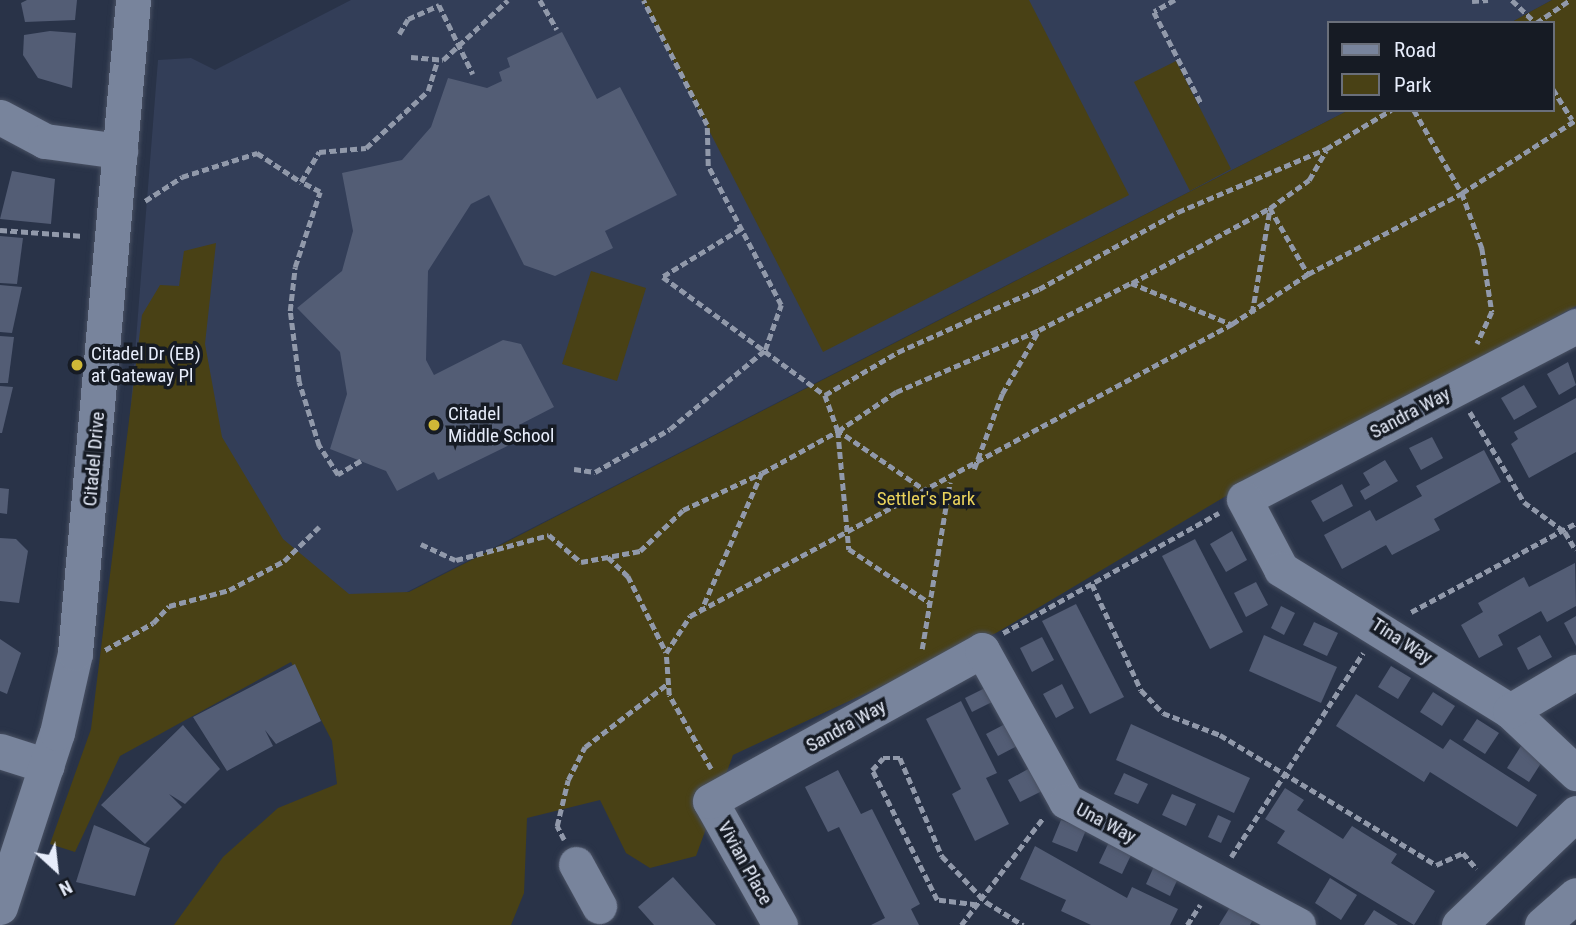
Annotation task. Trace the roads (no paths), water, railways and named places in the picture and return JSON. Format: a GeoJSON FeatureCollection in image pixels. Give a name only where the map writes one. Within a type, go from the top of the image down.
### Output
{"type":"FeatureCollection","features":[{"type":"Feature","properties":{"kind":"street","name":"Citadel Drive"},"geometry":{"type":"LineString","coordinates":[[0,907],[47,766],[72,664],[133,0]]}},
{"type":"Feature","properties":{"kind":"street"},"geometry":{"type":"LineString","coordinates":[[0,117],[45,141],[120,151]]}},
{"type":"Feature","properties":{"kind":"street","name":"Sandra Way"},"geometry":{"type":"LineString","coordinates":[[1244,499],[1576,326]]}},
{"type":"Feature","properties":{"kind":"street","name":"Tina Way"},"geometry":{"type":"LineString","coordinates":[[1244,499],[1281,569],[1381,626],[1510,711],[1576,773]]}},
{"type":"Feature","properties":{"kind":"street","name":"Sandra Way"},"geometry":{"type":"LineString","coordinates":[[718,797],[982,650]]}},
{"type":"Feature","properties":{"kind":"street","name":"Una Way"},"geometry":{"type":"LineString","coordinates":[[982,650],[1066,802],[1298,925]]}},
{"type":"Feature","properties":{"kind":"street"},"geometry":{"type":"LineString","coordinates":[[1510,711],[1576,672]]}},
{"type":"Feature","properties":{"kind":"street"},"geometry":{"type":"LineString","coordinates":[[0,751],[47,766]]}},
{"type":"Feature","properties":{"kind":"street","name":"Vivian Place"},"geometry":{"type":"LineString","coordinates":[[718,797],[780,925]]}},
{"type":"Feature","properties":{"kind":"street"},"geometry":{"type":"LineString","coordinates":[[1459,925],[1576,813]]}},
{"type":"Feature","properties":{"kind":"street"},"geometry":{"type":"LineString","coordinates":[[576,863],[599,905]]}},
{"type":"Feature","properties":{"kind":"street"},"geometry":{"type":"LineString","coordinates":[[1542,925],[1576,895]]}},
{"type":"Feature","properties":{"kind":"place","name":"Citadel Dr (EB) at Gateway Pl"},"geometry":{"type":"Point","coordinates":[77,365]}},
{"type":"Feature","properties":{"kind":"place","name":"Citadel Middle School"},"geometry":{"type":"Point","coordinates":[434,425]}},
{"type":"Feature","properties":{"kind":"park label","name":"Settler's Park"},"geometry":{"type":"Point","coordinates":[926,499]}}]}
